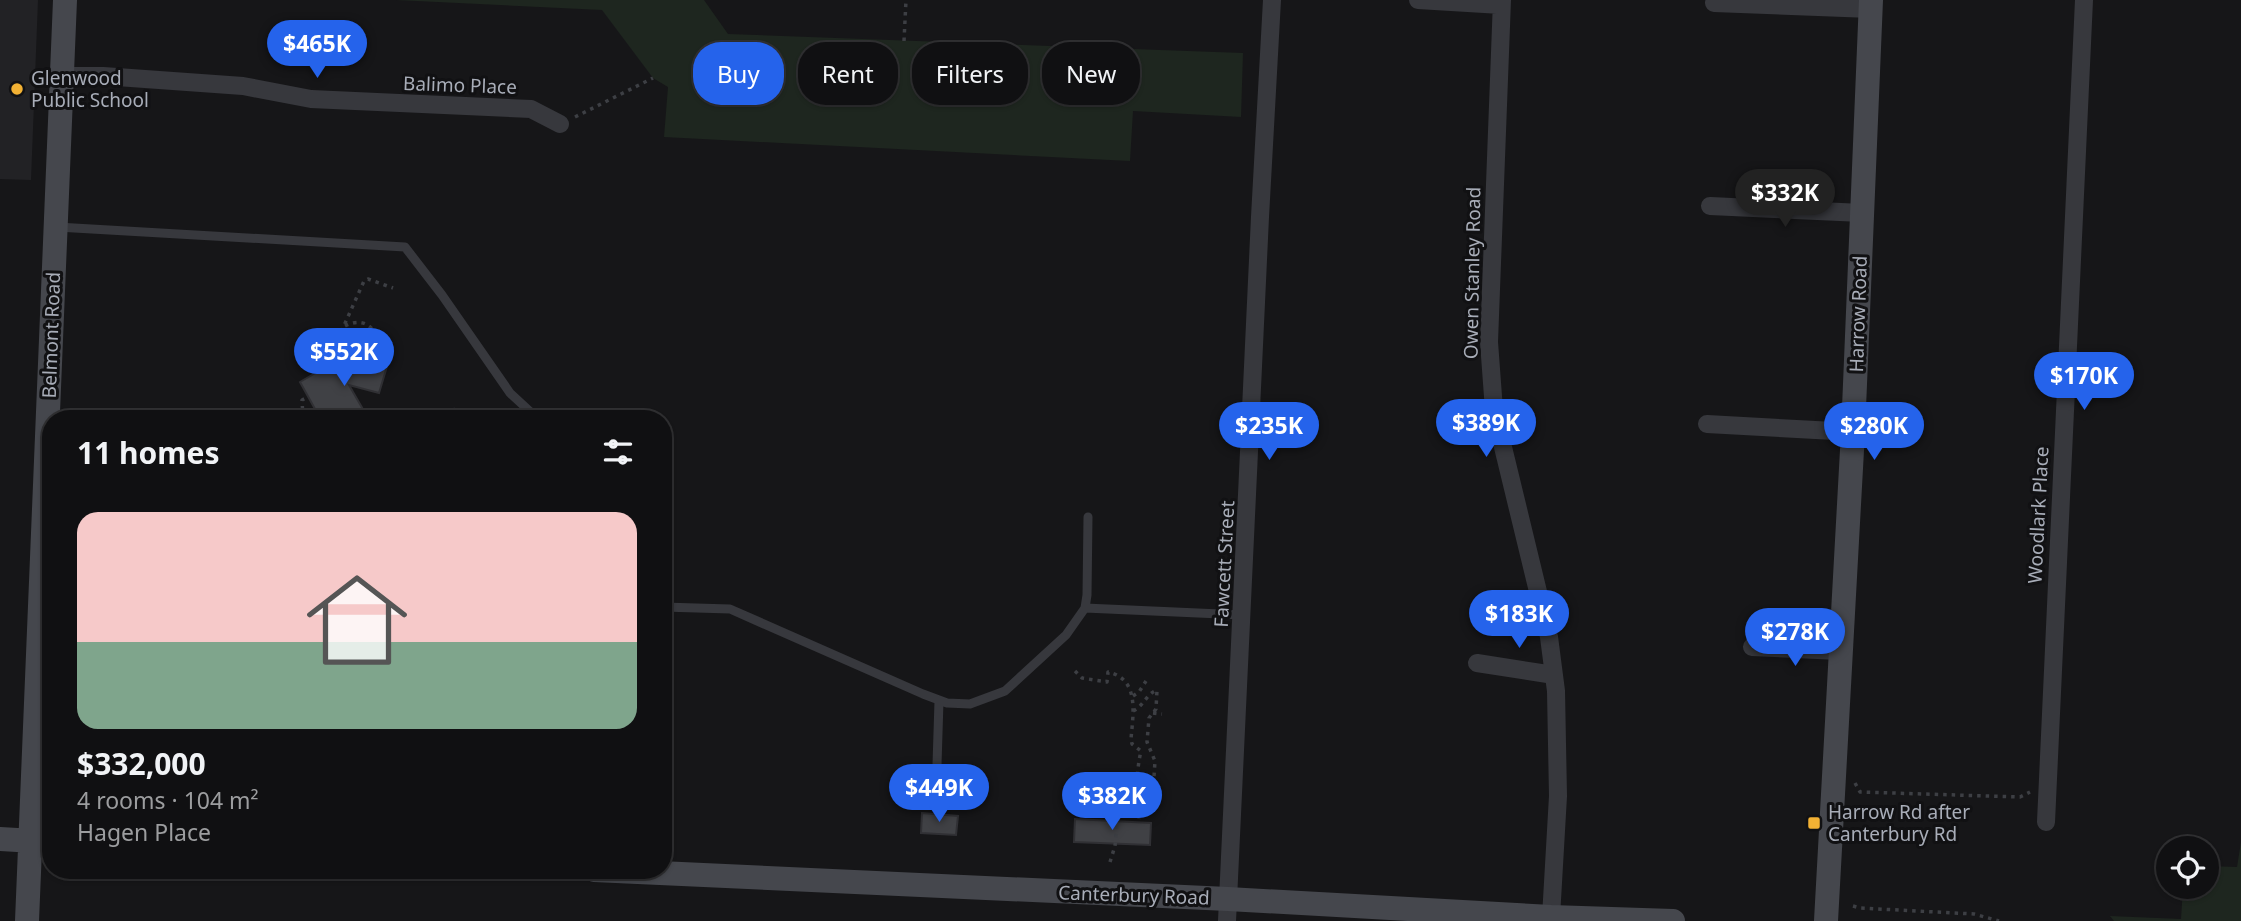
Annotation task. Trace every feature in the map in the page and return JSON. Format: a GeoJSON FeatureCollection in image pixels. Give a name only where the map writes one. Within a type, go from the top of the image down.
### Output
{"type":"FeatureCollection","features":[{"type":"Feature","properties":{"kind":"street","name":"Belmont Road"},"geometry":{"type":"LineString","coordinates":[[49,410],[65,0]]}},
{"type":"Feature","properties":{"kind":"street","name":"Fawcett Street"},"geometry":{"type":"LineString","coordinates":[[1228,910],[1272,0]]}},
{"type":"Feature","properties":{"kind":"street"},"geometry":{"type":"LineString","coordinates":[[1418,0],[1502,2]]}},
{"type":"Feature","properties":{"kind":"street","name":"Woodlark Place"},"geometry":{"type":"LineString","coordinates":[[2046,822],[2084,0]]}},
{"type":"Feature","properties":{"kind":"street","name":"Owen Stanley Road"},"geometry":{"type":"LineString","coordinates":[[1502,2],[1489,342],[1494,410],[1549,637],[1554,675],[1558,796],[1551,917]]}},
{"type":"Feature","properties":{"kind":"street"},"geometry":{"type":"LineString","coordinates":[[1714,3],[1871,5]]}},
{"type":"Feature","properties":{"kind":"street","name":"Harrow Road"},"geometry":{"type":"LineString","coordinates":[[1826,921],[1853,432],[1871,5]]}},
{"type":"Feature","properties":{"kind":"street","name":"Balimo Place"},"geometry":{"type":"LineString","coordinates":[[61,76],[103,76],[243,86],[311,99],[531,109],[560,124]]}},
{"type":"Feature","properties":{"kind":"street"},"geometry":{"type":"LineString","coordinates":[[1710,206],[1862,213]]}},
{"type":"Feature","properties":{"kind":"street"},"geometry":{"type":"LineString","coordinates":[[1707,424],[1853,432]]}},
{"type":"Feature","properties":{"kind":"street"},"geometry":{"type":"LineString","coordinates":[[1752,647],[1840,651]]}},
{"type":"Feature","properties":{"kind":"street"},"geometry":{"type":"LineString","coordinates":[[1477,663],[1554,675]]}},
{"type":"Feature","properties":{"kind":"street","name":"Belmont Road"},"geometry":{"type":"LineString","coordinates":[[27,921],[41,841],[42,789]]}},
{"type":"Feature","properties":{"kind":"street"},"geometry":{"type":"LineString","coordinates":[[0,839],[41,841]]}},
{"type":"Feature","properties":{"kind":"street","name":"Canterbury Road"},"geometry":{"type":"LineString","coordinates":[[672,875],[1228,910],[1673,921]]}},
{"type":"Feature","properties":{"kind":"lane"},"geometry":{"type":"LineString","coordinates":[[55,226],[405,247],[510,393],[528,410]]}},
{"type":"Feature","properties":{"kind":"lane"},"geometry":{"type":"LineString","coordinates":[[672,607],[730,609],[939,701],[956,705],[970,704],[1005,691],[1066,635],[1084,608],[1088,579],[1088,517]]}},
{"type":"Feature","properties":{"kind":"lane"},"geometry":{"type":"LineString","coordinates":[[1084,608],[1243,615]]}},
{"type":"Feature","properties":{"kind":"lane"},"geometry":{"type":"LineString","coordinates":[[936,797],[939,701]]}},
{"type":"Feature","properties":{"kind":"path"},"geometry":{"type":"LineString","coordinates":[[904,41],[906,0]]}},
{"type":"Feature","properties":{"kind":"path"},"geometry":{"type":"LineString","coordinates":[[560,124],[653,78]]}},
{"type":"Feature","properties":{"kind":"path"},"geometry":{"type":"LineString","coordinates":[[334,354],[333,350],[364,281],[368,279],[393,288]]}},
{"type":"Feature","properties":{"kind":"path"},"geometry":{"type":"LineString","coordinates":[[343,327],[358,321],[368,325],[377,337],[379,360]]}},
{"type":"Feature","properties":{"kind":"path"},"geometry":{"type":"LineString","coordinates":[[325,368],[325,359],[342,351]]}},
{"type":"Feature","properties":{"kind":"path"},"geometry":{"type":"LineString","coordinates":[[303,410],[302,400],[308,397]]}},
{"type":"Feature","properties":{"kind":"path"},"geometry":{"type":"LineString","coordinates":[[1075,671],[1082,678],[1107,682],[1110,672],[1128,686],[1133,696],[1131,739],[1140,753],[1139,778],[1130,797],[1118,806]]}},
{"type":"Feature","properties":{"kind":"path"},"geometry":{"type":"LineString","coordinates":[[1133,696],[1146,681]]}},
{"type":"Feature","properties":{"kind":"path"},"geometry":{"type":"LineString","coordinates":[[1133,711],[1141,706],[1150,693],[1157,690],[1156,709],[1149,718],[1147,742],[1157,772],[1153,792]]}},
{"type":"Feature","properties":{"kind":"path"},"geometry":{"type":"LineString","coordinates":[[1151,713],[1162,713]]}},
{"type":"Feature","properties":{"kind":"path"},"geometry":{"type":"LineString","coordinates":[[1140,753],[1151,754]]}},
{"type":"Feature","properties":{"kind":"path"},"geometry":{"type":"LineString","coordinates":[[1097,817],[1098,799],[1108,797],[1108,776]]}},
{"type":"Feature","properties":{"kind":"path"},"geometry":{"type":"LineString","coordinates":[[1834,778],[1853,779],[1860,792],[2020,797],[2046,784]]}},
{"type":"Feature","properties":{"kind":"path"},"geometry":{"type":"LineString","coordinates":[[1097,804],[1124,806],[1135,803],[1149,792],[1163,793]]}},
{"type":"Feature","properties":{"kind":"path"},"geometry":{"type":"LineString","coordinates":[[1135,803],[1140,811],[1139,819]]}},
{"type":"Feature","properties":{"kind":"path"},"geometry":{"type":"LineString","coordinates":[[1110,862],[1115,846],[1117,822],[1124,806]]}},
{"type":"Feature","properties":{"kind":"path"},"geometry":{"type":"LineString","coordinates":[[1853,906],[1974,914],[1999,921]]}},
{"type":"Feature","properties":{"kind":"shaded area","name":"Glenwood Public School"},"geometry":{"type":"Polygon","coordinates":[[[0,0],[38,0],[31,180],[0,179],[0,0]]]}},
{"type":"Feature","properties":{"kind":"shaded area"},"geometry":{"type":"Polygon","coordinates":[[[396,0],[704,0],[728,34],[945,42],[912,42],[912,105],[1028,105],[1028,45],[1042,46],[1042,105],[1140,105],[1140,49],[1243,53],[1241,117],[1133,111],[1130,161],[664,137],[668,87],[653,78],[602,10],[396,0]]]}},
{"type":"Feature","properties":{"kind":"shaded area"},"geometry":{"type":"Polygon","coordinates":[[[2241,842],[2241,921],[2114,921],[2110,916],[2181,919],[2182,899],[2219,899],[2219,866],[2237,867],[2241,842]]]}},
{"type":"Feature","properties":{"kind":"building"},"geometry":{"type":"Polygon","coordinates":[[[356,354],[388,363],[379,393],[349,385],[363,410],[316,410],[300,382],[336,361],[346,379],[356,354]]]}},
{"type":"Feature","properties":{"kind":"building"},"geometry":{"type":"Polygon","coordinates":[[[922,813],[958,816],[956,835],[921,833],[922,813]]]}},
{"type":"Feature","properties":{"kind":"building"},"geometry":{"type":"Polygon","coordinates":[[[1075,819],[1151,823],[1150,845],[1074,842],[1075,819]]]}},
{"type":"Feature","properties":{"kind":"place","name":"Glenwood Public School"},"geometry":{"type":"Point","coordinates":[17,89]}},
{"type":"Feature","properties":{"kind":"place","name":"Harrow Rd after Canterbury Rd"},"geometry":{"type":"Point","coordinates":[1814,823]}}]}
